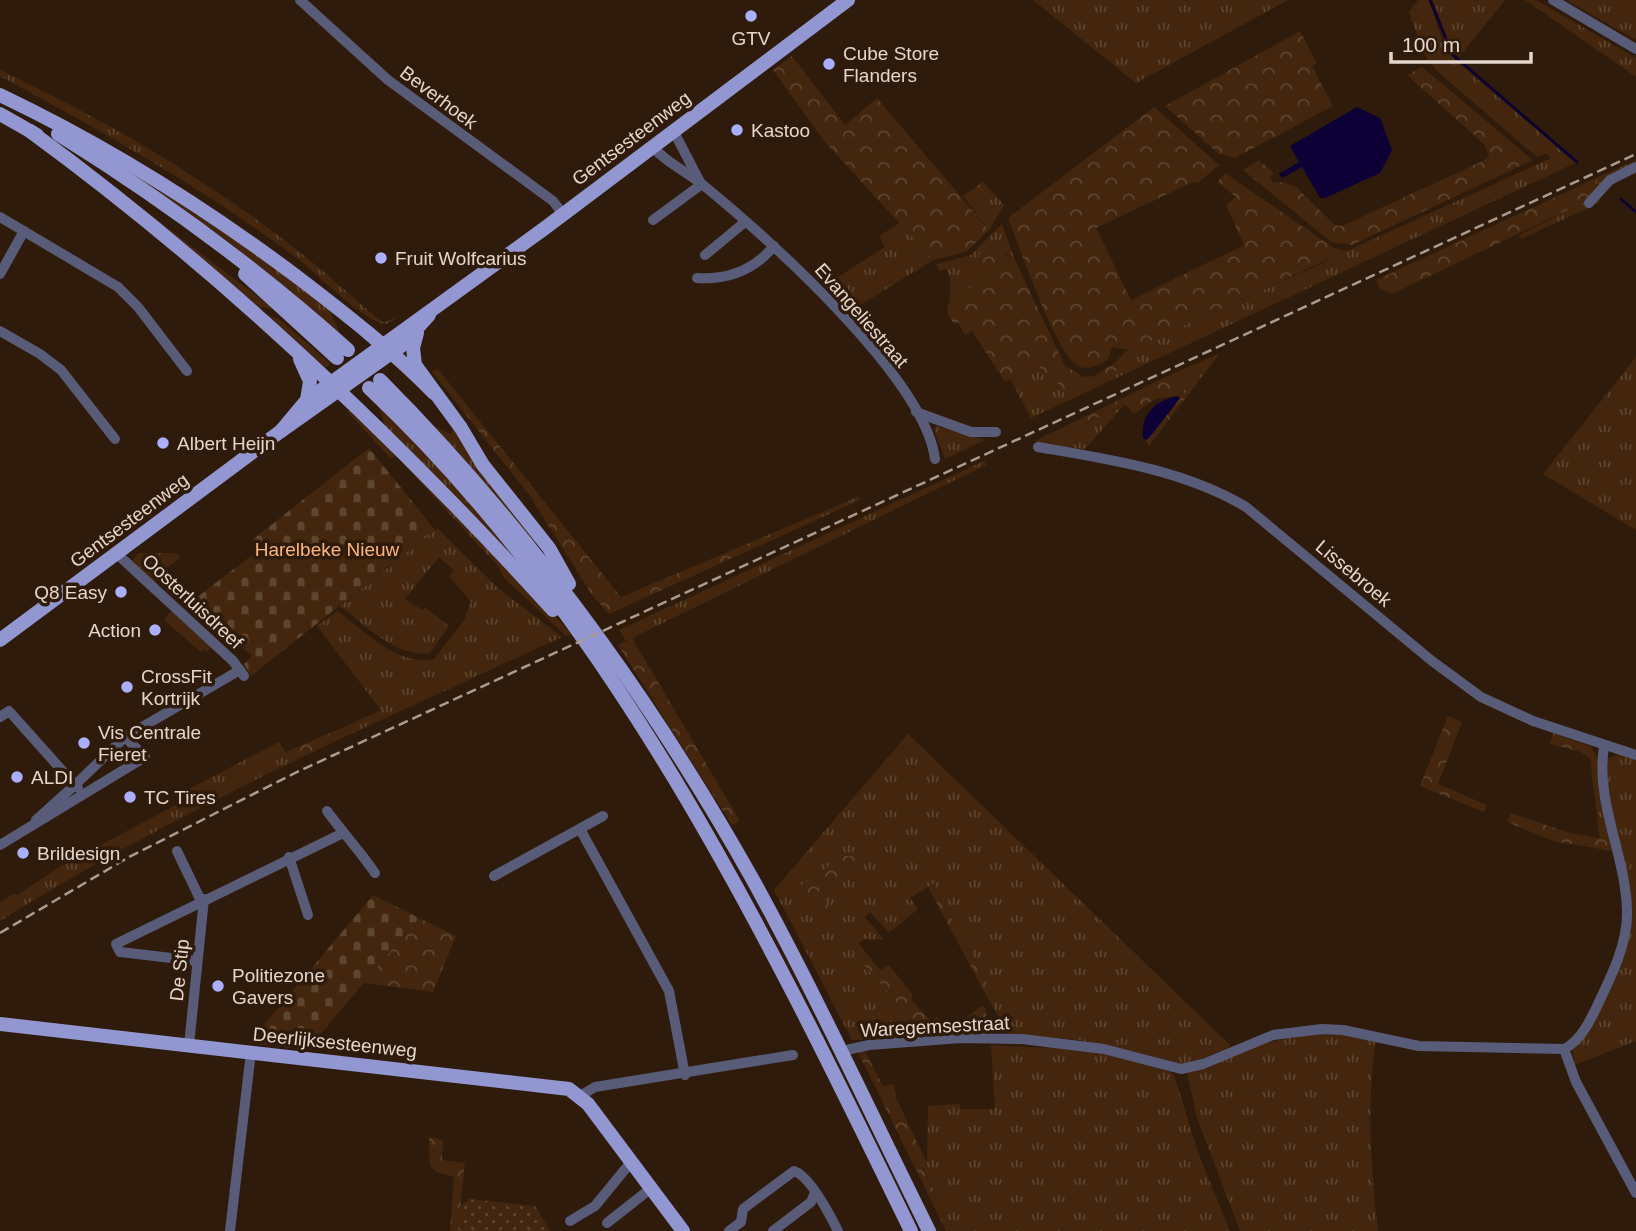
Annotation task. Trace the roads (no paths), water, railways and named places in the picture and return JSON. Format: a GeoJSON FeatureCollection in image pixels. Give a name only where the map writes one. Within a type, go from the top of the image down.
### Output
{"type":"FeatureCollection","features":[{"type":"Feature","properties":{"kind":"main road","name":"Gentsesteenweg"},"geometry":{"type":"LineString","coordinates":[[388,348],[436,305],[563,214],[848,0]]}},
{"type":"Feature","properties":{"kind":"main road"},"geometry":{"type":"LineString","coordinates":[[0,95],[121,157],[243,235],[388,348],[434,393]]}},
{"type":"Feature","properties":{"kind":"main road"},"geometry":{"type":"LineString","coordinates":[[0,101],[105,163],[179,213],[247,264],[343,354],[173,220],[87,163],[0,114]]}},
{"type":"Feature","properties":{"kind":"main road"},"geometry":{"type":"LineString","coordinates":[[30,131],[115,193],[335,387],[532,587],[594,655]]}},
{"type":"Feature","properties":{"kind":"main road","name":"Gentsesteenweg"},"geometry":{"type":"LineString","coordinates":[[0,640],[281,431],[335,387],[419,329],[436,305]]}},
{"type":"Feature","properties":{"kind":"main road"},"geometry":{"type":"LineString","coordinates":[[419,329],[413,343],[413,357],[434,393],[461,428],[483,465],[549,548],[576,596],[651,708],[654,718]]}},
{"type":"Feature","properties":{"kind":"main road"},"geometry":{"type":"LineString","coordinates":[[290,348],[309,375],[307,400]]}},
{"type":"Feature","properties":{"kind":"main road"},"geometry":{"type":"LineString","coordinates":[[911,1231],[738,892],[670,772],[576,627],[475,498],[375,384],[484,490],[536,553],[654,718],[752,880],[842,1051],[929,1231]]}},
{"type":"Feature","properties":{"kind":"main road","name":"Gentsesteenweg"},"geometry":{"type":"LineString","coordinates":[[281,431],[307,400],[335,387]]}},
{"type":"Feature","properties":{"kind":"main road","name":"Deerlijksesteenweg"},"geometry":{"type":"LineString","coordinates":[[0,1024],[555,1086],[580,1096]]}},
{"type":"Feature","properties":{"kind":"main road"},"geometry":{"type":"LineString","coordinates":[[580,1096],[678,1229]]}},
{"type":"Feature","properties":{"kind":"street","name":"Beverhoek"},"geometry":{"type":"LineString","coordinates":[[300,0],[388,80],[553,201],[563,214]]}},
{"type":"Feature","properties":{"kind":"street"},"geometry":{"type":"LineString","coordinates":[[1553,0],[1636,49]]}},
{"type":"Feature","properties":{"kind":"street","name":"Evangeliestraat"},"geometry":{"type":"LineString","coordinates":[[673,130],[702,184]]}},
{"type":"Feature","properties":{"kind":"street","name":"Evangeliestraat"},"geometry":{"type":"LineString","coordinates":[[652,146],[661,157],[702,184],[774,246],[850,322],[900,386],[916,412],[935,460]]}},
{"type":"Feature","properties":{"kind":"street"},"geometry":{"type":"LineString","coordinates":[[1589,203],[1610,180],[1636,167]]}},
{"type":"Feature","properties":{"kind":"street"},"geometry":{"type":"LineString","coordinates":[[653,220],[702,184]]}},
{"type":"Feature","properties":{"kind":"street"},"geometry":{"type":"LineString","coordinates":[[0,217],[118,287],[138,307],[187,371]]}},
{"type":"Feature","properties":{"kind":"street"},"geometry":{"type":"LineString","coordinates":[[705,255],[745,222]]}},
{"type":"Feature","properties":{"kind":"street"},"geometry":{"type":"LineString","coordinates":[[0,274],[24,231]]}},
{"type":"Feature","properties":{"kind":"street"},"geometry":{"type":"LineString","coordinates":[[697,278],[728,278],[764,258],[774,246]]}},
{"type":"Feature","properties":{"kind":"street"},"geometry":{"type":"LineString","coordinates":[[0,331],[40,354],[61,370],[114,439]]}},
{"type":"Feature","properties":{"kind":"street"},"geometry":{"type":"LineString","coordinates":[[916,412],[971,432],[996,432]]}},
{"type":"Feature","properties":{"kind":"street","name":"Lissebroek"},"geometry":{"type":"LineString","coordinates":[[1038,447],[1120,461],[1183,479],[1230,497],[1481,697],[1523,717],[1604,747],[1636,755]]}},
{"type":"Feature","properties":{"kind":"street","name":"Oosterluisdreef"},"geometry":{"type":"LineString","coordinates":[[116,553],[242,673],[125,737]]}},
{"type":"Feature","properties":{"kind":"street"},"geometry":{"type":"LineString","coordinates":[[0,716],[9,711],[85,796]]}},
{"type":"Feature","properties":{"kind":"street"},"geometry":{"type":"LineString","coordinates":[[0,845],[24,832],[85,796],[145,757],[125,737],[24,832]]}},
{"type":"Feature","properties":{"kind":"street"},"geometry":{"type":"LineString","coordinates":[[1604,747],[1606,798],[1626,899],[1626,924],[1614,969],[1600,1001],[1581,1034],[1572,1045],[1564,1049],[1576,1082],[1636,1193]]}},
{"type":"Feature","properties":{"kind":"street"},"geometry":{"type":"LineString","coordinates":[[327,811],[343,833],[353,840],[375,873]]}},
{"type":"Feature","properties":{"kind":"street"},"geometry":{"type":"LineString","coordinates":[[494,876],[603,816]]}},
{"type":"Feature","properties":{"kind":"street"},"geometry":{"type":"LineString","coordinates":[[580,829],[669,991],[685,1074]]}},
{"type":"Feature","properties":{"kind":"street"},"geometry":{"type":"LineString","coordinates":[[197,961],[120,952],[116,944],[289,857],[343,833]]}},
{"type":"Feature","properties":{"kind":"street"},"geometry":{"type":"LineString","coordinates":[[177,851],[203,900]]}},
{"type":"Feature","properties":{"kind":"street"},"geometry":{"type":"LineString","coordinates":[[289,857],[308,915]]}},
{"type":"Feature","properties":{"kind":"street","name":"De Stip"},"geometry":{"type":"LineString","coordinates":[[189,1045],[203,900]]}},
{"type":"Feature","properties":{"kind":"street","name":"Waregemsestraat"},"geometry":{"type":"LineString","coordinates":[[842,1051],[869,1045],[992,1037],[1104,1049],[1181,1069],[1203,1064],[1273,1035],[1322,1029],[1343,1030],[1419,1046],[1564,1049]]}},
{"type":"Feature","properties":{"kind":"street"},"geometry":{"type":"LineString","coordinates":[[230,1231],[251,1052]]}},
{"type":"Feature","properties":{"kind":"street"},"geometry":{"type":"LineString","coordinates":[[580,1096],[594,1087],[793,1055]]}},
{"type":"Feature","properties":{"kind":"street"},"geometry":{"type":"LineString","coordinates":[[570,1221],[595,1206],[631,1162]]}},
{"type":"Feature","properties":{"kind":"street"},"geometry":{"type":"LineString","coordinates":[[729,1231],[745,1227],[743,1209],[790,1172],[801,1174],[814,1195],[823,1202],[838,1231]]}},
{"type":"Feature","properties":{"kind":"street"},"geometry":{"type":"LineString","coordinates":[[607,1223],[650,1189]]}},
{"type":"Feature","properties":{"kind":"street"},"geometry":{"type":"LineString","coordinates":[[773,1231],[810,1203],[814,1195]]}},
{"type":"Feature","properties":{"kind":"waterway"},"geometry":{"type":"LineString","coordinates":[[1430,0],[1453,55],[1577,162]]}},
{"type":"Feature","properties":{"kind":"waterway"},"geometry":{"type":"LineString","coordinates":[[1621,199],[1636,212]]}},
{"type":"Feature","properties":{"kind":"railway"},"geometry":{"type":"LineString","coordinates":[[0,933],[129,857],[297,772],[1636,154]]}},
{"type":"Feature","properties":{"kind":"place","name":"GTV"},"geometry":{"type":"Point","coordinates":[751,16]}},
{"type":"Feature","properties":{"kind":"place","name":"Cube Store Flanders"},"geometry":{"type":"Point","coordinates":[829,64]}},
{"type":"Feature","properties":{"kind":"place","name":"Kastoo"},"geometry":{"type":"Point","coordinates":[737,130]}},
{"type":"Feature","properties":{"kind":"place","name":"Fruit Wolfcarius"},"geometry":{"type":"Point","coordinates":[381,258]}},
{"type":"Feature","properties":{"kind":"place","name":"Albert Heijn"},"geometry":{"type":"Point","coordinates":[163,443]}},
{"type":"Feature","properties":{"kind":"place","name":"Q8 Easy"},"geometry":{"type":"Point","coordinates":[121,592]}},
{"type":"Feature","properties":{"kind":"place","name":"Action"},"geometry":{"type":"Point","coordinates":[155,630]}},
{"type":"Feature","properties":{"kind":"place","name":"CrossFit Kortrijk"},"geometry":{"type":"Point","coordinates":[127,687]}},
{"type":"Feature","properties":{"kind":"place","name":"Vis Centrale Fieret"},"geometry":{"type":"Point","coordinates":[84,743]}},
{"type":"Feature","properties":{"kind":"place","name":"ALDI"},"geometry":{"type":"Point","coordinates":[17,777]}},
{"type":"Feature","properties":{"kind":"place","name":"TC Tires"},"geometry":{"type":"Point","coordinates":[130,797]}},
{"type":"Feature","properties":{"kind":"place","name":"Brildesign"},"geometry":{"type":"Point","coordinates":[23,853]}},
{"type":"Feature","properties":{"kind":"place","name":"Politiezone Gavers"},"geometry":{"type":"Point","coordinates":[218,986]}},
{"type":"Feature","properties":{"kind":"park label","name":"Harelbeke Nieuw"},"geometry":{"type":"Point","coordinates":[327,549]}}]}
